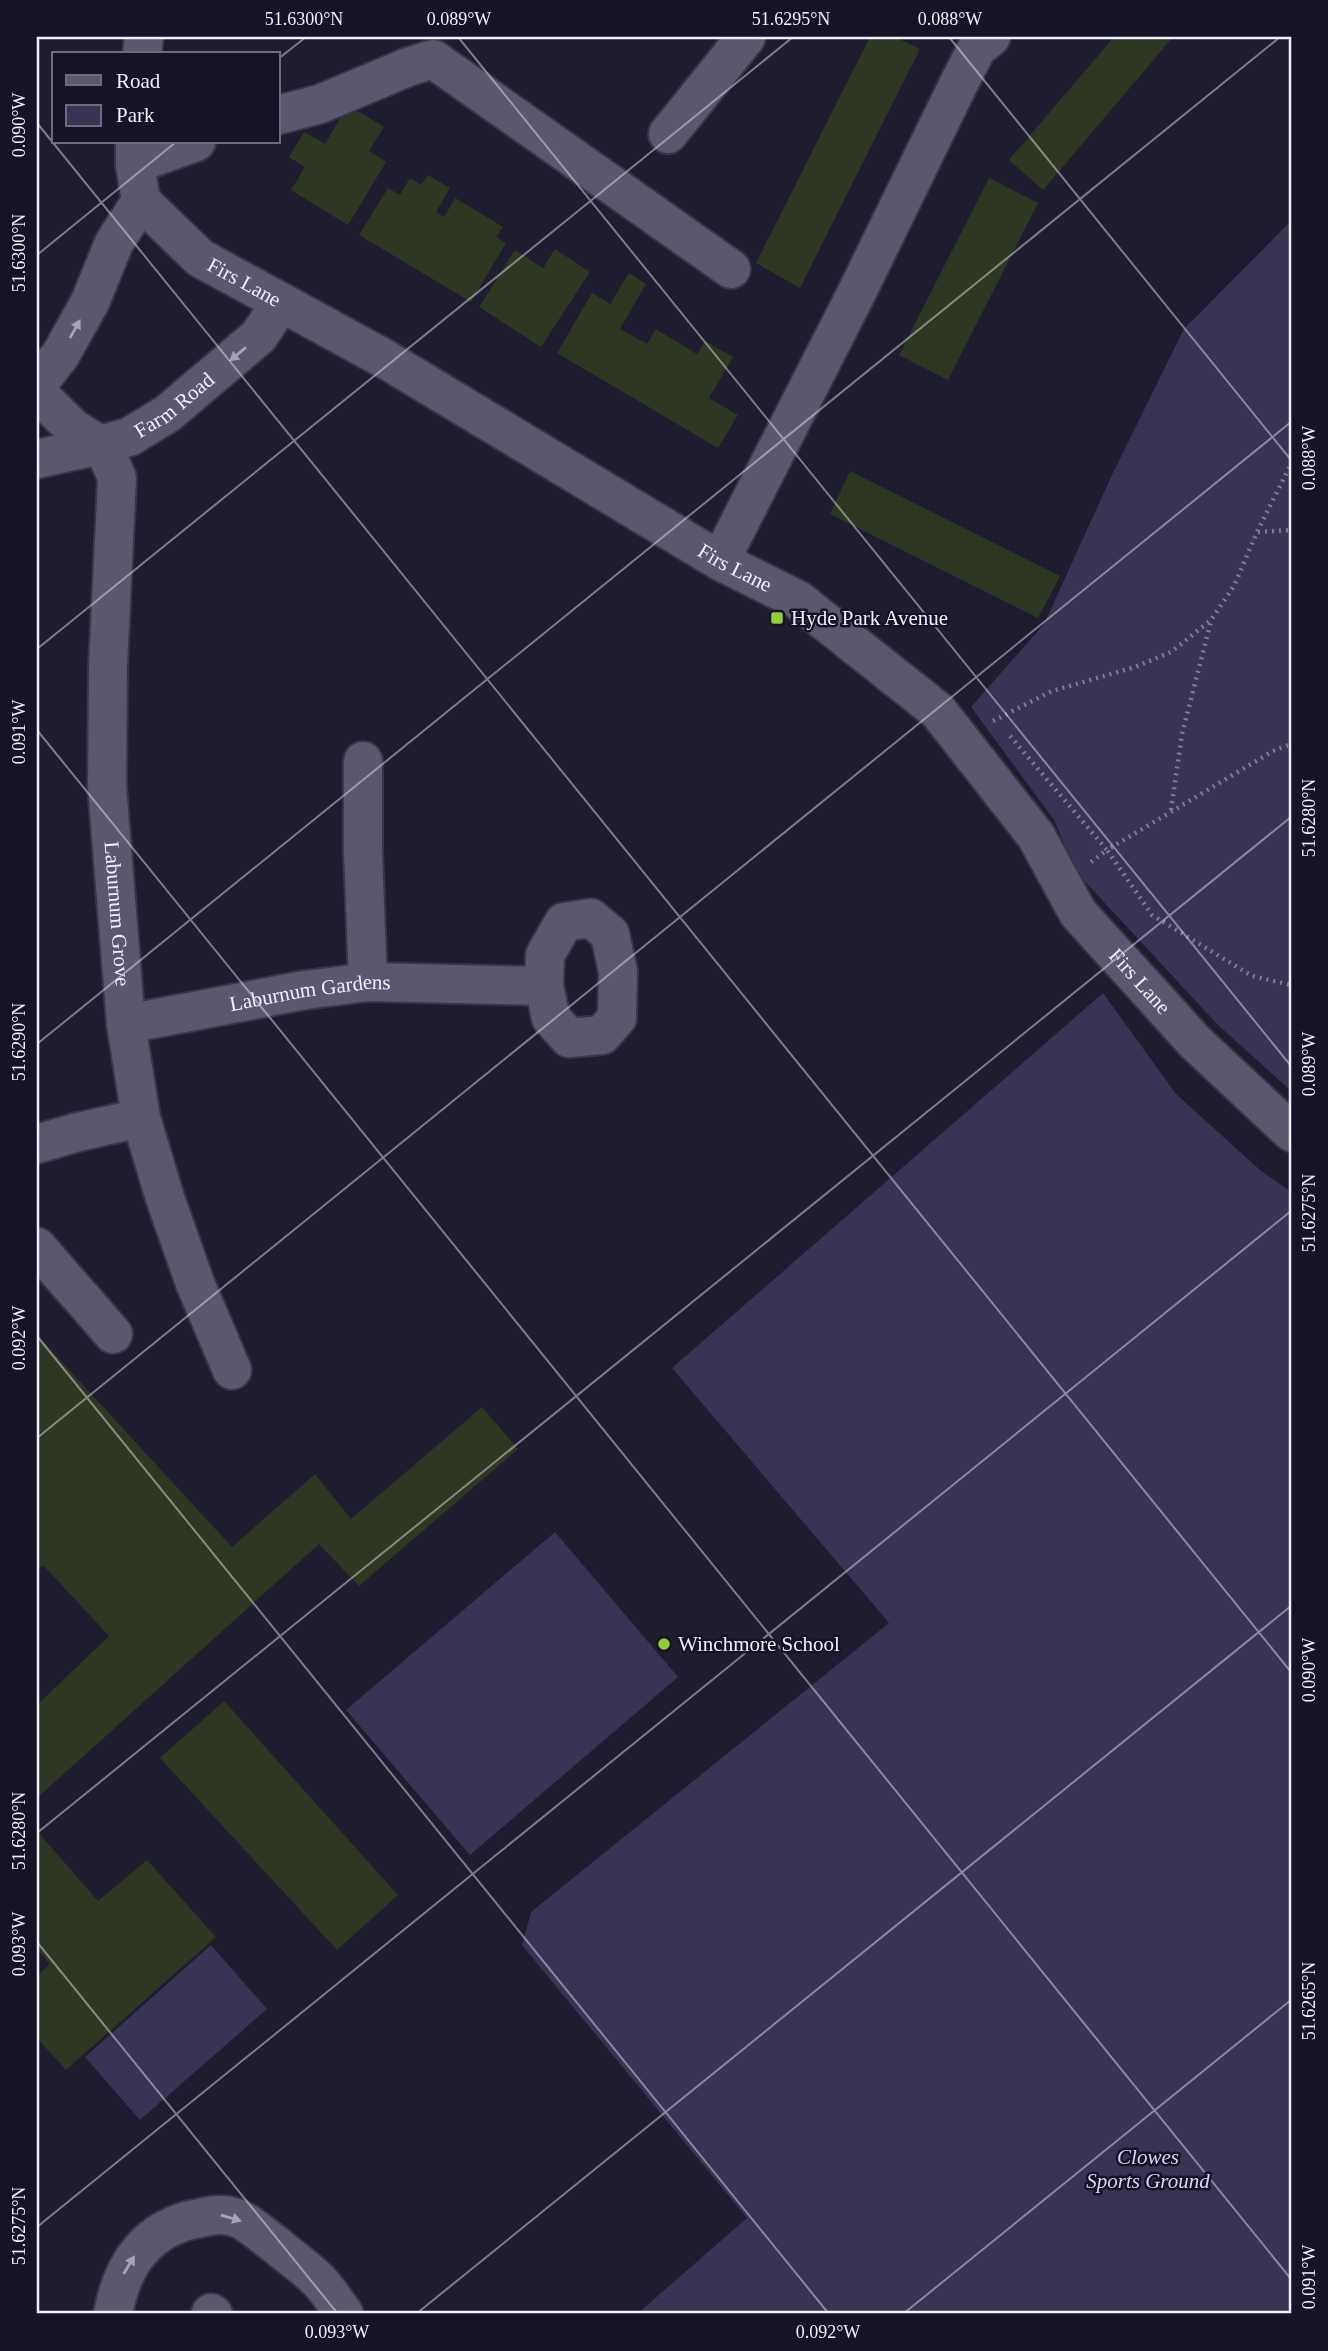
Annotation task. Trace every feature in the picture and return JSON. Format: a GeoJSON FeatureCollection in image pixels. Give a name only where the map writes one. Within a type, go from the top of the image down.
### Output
{"type":"FeatureCollection","features":[{"type":"Feature","properties":{"kind":"street"},"geometry":{"type":"LineString","coordinates":[[668,134],[747,37]]}},
{"type":"Feature","properties":{"kind":"street"},"geometry":{"type":"LineString","coordinates":[[720,561],[858,290],[977,41]]}},
{"type":"Feature","properties":{"kind":"street"},"geometry":{"type":"LineString","coordinates":[[280,115],[320,104],[408,67],[435,48],[732,269]]}},
{"type":"Feature","properties":{"kind":"street"},"geometry":{"type":"LineString","coordinates":[[37,385],[61,354],[90,302],[114,243],[141,201],[135,153],[185,144]]}},
{"type":"Feature","properties":{"kind":"street","name":"Firs Lane"},"geometry":{"type":"LineString","coordinates":[[141,201],[200,258],[385,359],[720,561],[798,600],[938,711],[1036,836],[1078,913],[1194,1041],[1291,1132]]}},
{"type":"Feature","properties":{"kind":"street","name":"Farm Road"},"geometry":{"type":"LineString","coordinates":[[37,459],[129,437],[167,414],[259,336],[281,302]]}},
{"type":"Feature","properties":{"kind":"street"},"geometry":{"type":"LineString","coordinates":[[37,393],[74,429],[100,446]]}},
{"type":"Feature","properties":{"kind":"street","name":"Laburnum Grove"},"geometry":{"type":"LineString","coordinates":[[100,446],[110,459],[117,478],[108,666],[107,786],[126,1024],[141,1118],[165,1198],[190,1270],[232,1370]]}},
{"type":"Feature","properties":{"kind":"street"},"geometry":{"type":"LineString","coordinates":[[363,761],[362,852],[368,982]]}},
{"type":"Feature","properties":{"kind":"street","name":"Laburnum Gardens"},"geometry":{"type":"LineString","coordinates":[[126,1024],[305,990],[368,982],[544,986]]}},
{"type":"Feature","properties":{"kind":"street"},"geometry":{"type":"LineString","coordinates":[[37,1144],[141,1118]]}},
{"type":"Feature","properties":{"kind":"street"},"geometry":{"type":"LineString","coordinates":[[37,1247],[113,1334]]}},
{"type":"Feature","properties":{"kind":"street"},"geometry":{"type":"LineString","coordinates":[[113,2314],[123,2275],[138,2251],[165,2229],[194,2219],[221,2214],[237,2218],[305,2267],[344,2314]]}},
{"type":"Feature","properties":{"kind":"path"},"geometry":{"type":"LineString","coordinates":[[959,738],[1052,691],[1135,667],[1171,652],[1211,620],[1234,586],[1291,464]]}},
{"type":"Feature","properties":{"kind":"path"},"geometry":{"type":"LineString","coordinates":[[1257,532],[1291,530]]}},
{"type":"Feature","properties":{"kind":"path"},"geometry":{"type":"LineString","coordinates":[[1171,810],[1182,734],[1211,620]]}},
{"type":"Feature","properties":{"kind":"path"},"geometry":{"type":"LineString","coordinates":[[996,720],[1107,850],[1152,915],[1252,976],[1291,985]]}},
{"type":"Feature","properties":{"kind":"path"},"geometry":{"type":"LineString","coordinates":[[1107,850],[1273,751],[1291,744]]}},
{"type":"Feature","properties":{"kind":"green space"},"geometry":{"type":"Polygon","coordinates":[[[1291,221],[1291,1091],[1217,1024],[1076,872],[1054,820],[971,707],[1044,624],[1112,475],[1184,329],[1291,221]]]}},
{"type":"Feature","properties":{"kind":"green space","name":"Clowes Sports Ground"},"geometry":{"type":"Polygon","coordinates":[[[1103,993],[1176,1094],[1260,1170],[1291,1192],[1291,2314],[637,2314],[747,2218],[522,1945],[531,1912],[889,1623],[672,1368],[1103,993]]]}},
{"type":"Feature","properties":{"kind":"green space"},"geometry":{"type":"Polygon","coordinates":[[[555,1532],[678,1677],[470,1855],[346,1710],[555,1532]]]}},
{"type":"Feature","properties":{"kind":"green space"},"geometry":{"type":"Polygon","coordinates":[[[211,1945],[267,2009],[140,2120],[85,2057],[211,1945]]]}},
{"type":"Feature","properties":{"kind":"building"},"geometry":{"type":"Polygon","coordinates":[[[870,37],[895,37],[920,49],[800,288],[756,263],[870,37]]]}},
{"type":"Feature","properties":{"kind":"building"},"geometry":{"type":"Polygon","coordinates":[[[1114,37],[1173,37],[1043,190],[1009,160],[1114,37]]]}},
{"type":"Feature","properties":{"kind":"building"},"geometry":{"type":"Polygon","coordinates":[[[348,105],[384,127],[369,151],[386,162],[348,225],[291,190],[305,167],[289,157],[304,132],[325,144],[348,105]]]}},
{"type":"Feature","properties":{"kind":"building"},"geometry":{"type":"Polygon","coordinates":[[[428,175],[450,188],[436,212],[444,217],[455,198],[503,227],[496,237],[506,243],[471,302],[359,235],[388,188],[400,195],[410,178],[421,185],[428,175]]]}},
{"type":"Feature","properties":{"kind":"building"},"geometry":{"type":"Polygon","coordinates":[[[989,178],[1038,203],[948,380],[899,355],[989,178]]]}},
{"type":"Feature","properties":{"kind":"building"},"geometry":{"type":"Polygon","coordinates":[[[555,249],[590,272],[541,347],[479,307],[515,250],[543,268],[555,249]]]}},
{"type":"Feature","properties":{"kind":"building"},"geometry":{"type":"Polygon","coordinates":[[[629,273],[646,284],[620,329],[647,344],[656,329],[697,354],[705,341],[733,357],[709,398],[738,415],[718,448],[557,353],[592,293],[610,304],[629,273]]]}},
{"type":"Feature","properties":{"kind":"building"},"geometry":{"type":"Polygon","coordinates":[[[850,471],[1060,576],[1038,618],[830,514],[850,471]]]}},
{"type":"Feature","properties":{"kind":"building"},"geometry":{"type":"Polygon","coordinates":[[[37,1335],[232,1547],[315,1474],[351,1519],[482,1407],[518,1449],[359,1586],[319,1544],[37,1798],[37,1705],[109,1636],[43,1565],[37,1570],[37,1335]]]}},
{"type":"Feature","properties":{"kind":"building"},"geometry":{"type":"Polygon","coordinates":[[[224,1701],[398,1895],[337,1950],[160,1758],[224,1701]]]}},
{"type":"Feature","properties":{"kind":"building"},"geometry":{"type":"Polygon","coordinates":[[[37,1831],[98,1901],[147,1860],[216,1937],[66,2070],[37,2038],[37,1976],[50,1964],[37,1949],[37,1831]]]}},
{"type":"Feature","properties":{"kind":"place","name":"Hyde Park Avenue"},"geometry":{"type":"Point","coordinates":[777,618]}},
{"type":"Feature","properties":{"kind":"place","name":"Winchmore School"},"geometry":{"type":"Point","coordinates":[664,1644]}}]}
